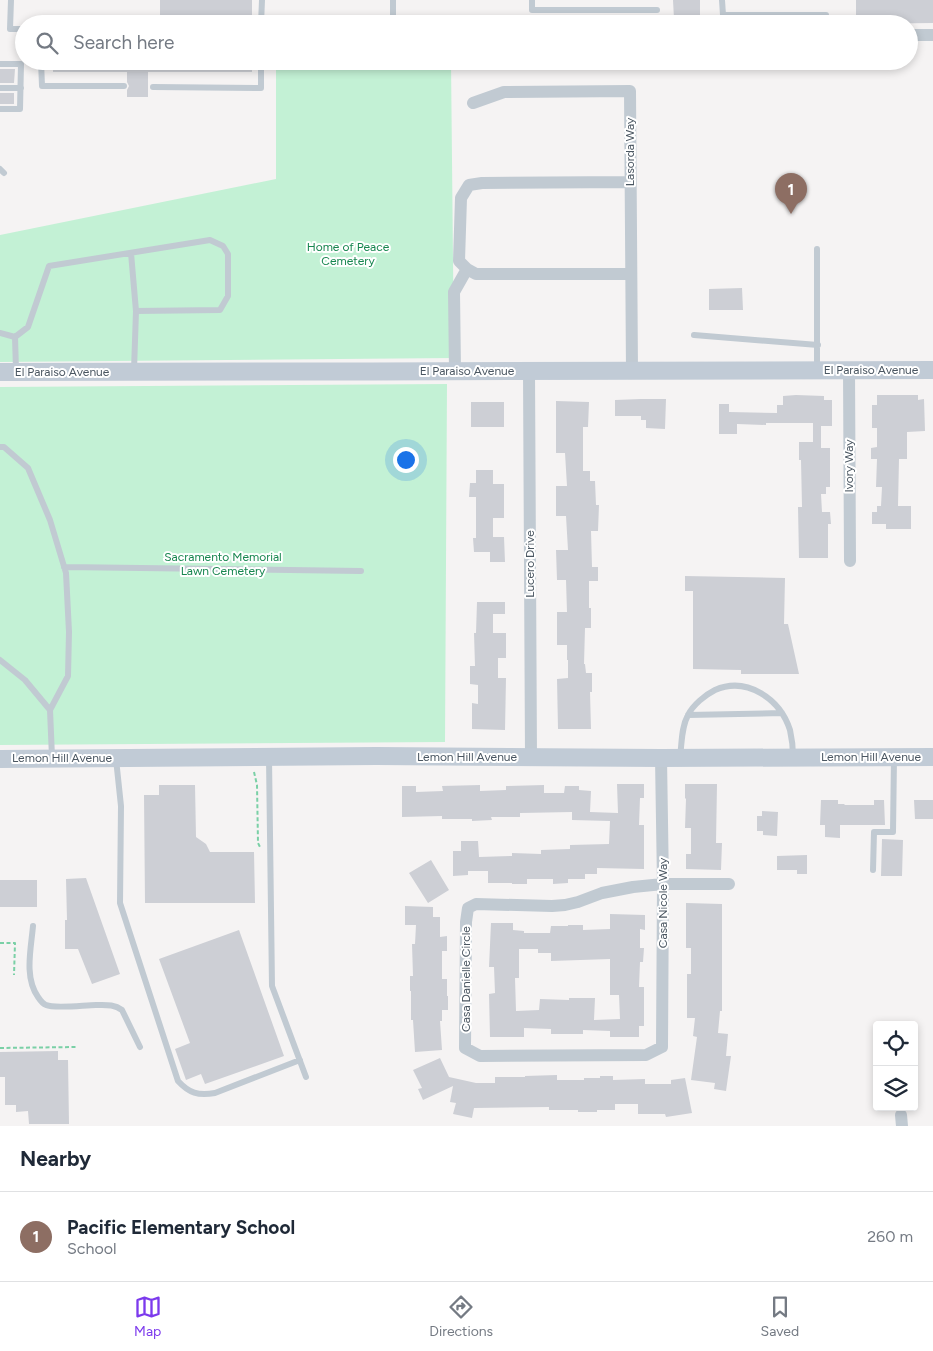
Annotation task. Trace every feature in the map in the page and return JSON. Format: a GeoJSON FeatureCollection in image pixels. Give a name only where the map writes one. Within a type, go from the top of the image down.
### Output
{"type":"FeatureCollection","features":[{"type":"Feature","properties":{"kind":"street"},"geometry":{"type":"LineString","coordinates":[[918,36],[933,36]]}},
{"type":"Feature","properties":{"kind":"street","name":"Lasorda Way"},"geometry":{"type":"LineString","coordinates":[[473,103],[504,92],[630,91],[632,371]]}},
{"type":"Feature","properties":{"kind":"street"},"geometry":{"type":"LineString","coordinates":[[630,182],[482,183],[469,185],[461,198],[459,261],[476,274],[630,274]]}},
{"type":"Feature","properties":{"kind":"street"},"geometry":{"type":"LineString","coordinates":[[455,371],[454,292],[467,269]]}},
{"type":"Feature","properties":{"kind":"street","name":"Ivory Way"},"geometry":{"type":"LineString","coordinates":[[849,370],[850,561]]}},
{"type":"Feature","properties":{"kind":"street","name":"El Paraiso Avenue"},"geometry":{"type":"LineString","coordinates":[[8,372],[933,370]]}},
{"type":"Feature","properties":{"kind":"street","name":"Lucero Drive"},"geometry":{"type":"LineString","coordinates":[[529,372],[531,757]]}},
{"type":"Feature","properties":{"kind":"street","name":"Lemon Hill Avenue"},"geometry":{"type":"LineString","coordinates":[[0,758],[933,757]]}},
{"type":"Feature","properties":{"kind":"street","name":"Casa Nicole Way"},"geometry":{"type":"LineString","coordinates":[[661,758],[663,884],[662,1047]]}},
{"type":"Feature","properties":{"kind":"street"},"geometry":{"type":"LineString","coordinates":[[663,884],[728,884]]}},
{"type":"Feature","properties":{"kind":"street","name":"Casa Danielle Circle"},"geometry":{"type":"LineString","coordinates":[[662,1047],[646,1056],[480,1056],[465,1048],[468,908],[476,904],[565,905],[602,893],[663,884]]}},
{"type":"Feature","properties":{"kind":"lane"},"geometry":{"type":"LineString","coordinates":[[11,0],[10,29],[15,29]]}},
{"type":"Feature","properties":{"kind":"lane"},"geometry":{"type":"LineString","coordinates":[[261,15],[262,0]]}},
{"type":"Feature","properties":{"kind":"lane"},"geometry":{"type":"LineString","coordinates":[[393,0],[393,15]]}},
{"type":"Feature","properties":{"kind":"lane"},"geometry":{"type":"LineString","coordinates":[[532,0],[532,10],[658,10]]}},
{"type":"Feature","properties":{"kind":"lane"},"geometry":{"type":"LineString","coordinates":[[722,0],[723,15],[826,15]]}},
{"type":"Feature","properties":{"kind":"lane"},"geometry":{"type":"LineString","coordinates":[[0,64],[15,64]]}},
{"type":"Feature","properties":{"kind":"lane"},"geometry":{"type":"LineString","coordinates":[[0,109],[20,109],[21,70]]}},
{"type":"Feature","properties":{"kind":"lane"},"geometry":{"type":"LineString","coordinates":[[41,70],[42,86],[124,86]]}},
{"type":"Feature","properties":{"kind":"lane"},"geometry":{"type":"LineString","coordinates":[[153,87],[261,88],[261,70]]}},
{"type":"Feature","properties":{"kind":"lane"},"geometry":{"type":"LineString","coordinates":[[0,88],[21,88]]}},
{"type":"Feature","properties":{"kind":"lane"},"geometry":{"type":"LineString","coordinates":[[8,372],[15,337],[28,327],[49,266],[210,240],[223,246],[228,254],[228,296],[220,310],[136,311]]}},
{"type":"Feature","properties":{"kind":"lane"},"geometry":{"type":"LineString","coordinates":[[816,249],[817,370]]}},
{"type":"Feature","properties":{"kind":"lane"},"geometry":{"type":"LineString","coordinates":[[132,253],[136,311],[133,372]]}},
{"type":"Feature","properties":{"kind":"lane"},"geometry":{"type":"LineString","coordinates":[[0,333],[15,337]]}},
{"type":"Feature","properties":{"kind":"lane"},"geometry":{"type":"LineString","coordinates":[[694,335],[818,345]]}},
{"type":"Feature","properties":{"kind":"lane"},"geometry":{"type":"LineString","coordinates":[[0,447],[4,447],[28,468],[50,520],[66,573],[69,632],[68,676],[50,710],[52,758]]}},
{"type":"Feature","properties":{"kind":"lane"},"geometry":{"type":"LineString","coordinates":[[64,567],[361,571]]}},
{"type":"Feature","properties":{"kind":"lane"},"geometry":{"type":"LineString","coordinates":[[0,660],[25,680],[50,710]]}},
{"type":"Feature","properties":{"kind":"lane"},"geometry":{"type":"LineString","coordinates":[[680,758],[682,732],[688,715],[709,693],[722,687],[735,686],[746,687],[762,693],[775,705],[790,730],[793,758]]}},
{"type":"Feature","properties":{"kind":"lane"},"geometry":{"type":"LineString","coordinates":[[688,715],[782,714]]}},
{"type":"Feature","properties":{"kind":"lane"},"geometry":{"type":"LineString","coordinates":[[269,757],[272,986],[306,1077]]}},
{"type":"Feature","properties":{"kind":"lane"},"geometry":{"type":"LineString","coordinates":[[873,870],[874,832],[893,832],[894,757]]}},
{"type":"Feature","properties":{"kind":"lane"},"geometry":{"type":"LineString","coordinates":[[116,758],[121,806],[120,903],[178,1081],[186,1090],[204,1094],[215,1093],[300,1060]]}},
{"type":"Feature","properties":{"kind":"lane"},"geometry":{"type":"LineString","coordinates":[[33,926],[29,968],[32,989],[40,1000],[45,1005],[52,1006],[113,1005],[119,1007],[140,1046]]}},
{"type":"Feature","properties":{"kind":"path"},"geometry":{"type":"LineString","coordinates":[[254,772],[257,785],[258,843],[261,852]]}},
{"type":"Feature","properties":{"kind":"path"},"geometry":{"type":"LineString","coordinates":[[0,943],[15,943],[14,975]]}},
{"type":"Feature","properties":{"kind":"path"},"geometry":{"type":"LineString","coordinates":[[0,1048],[78,1048]]}},
{"type":"Feature","properties":{"kind":"green space","name":"Home of Peace Cemetery"},"geometry":{"type":"Polygon","coordinates":[[[276,70],[451,70],[454,358],[0,362],[0,235],[276,179],[276,70]]]}},
{"type":"Feature","properties":{"kind":"green space","name":"Sacramento Memorial Lawn Cemetery"},"geometry":{"type":"Polygon","coordinates":[[[447,384],[445,742],[0,745],[0,387],[447,384]]]}},
{"type":"Feature","properties":{"kind":"building"},"geometry":{"type":"Polygon","coordinates":[[[160,0],[252,0],[252,15],[160,15],[160,0]]]}},
{"type":"Feature","properties":{"kind":"building"},"geometry":{"type":"Polygon","coordinates":[[[673,0],[700,0],[700,15],[674,15],[673,0]]]}},
{"type":"Feature","properties":{"kind":"building"},"geometry":{"type":"Polygon","coordinates":[[[856,0],[933,0],[933,23],[918,23],[918,15],[856,15],[856,0]]]}},
{"type":"Feature","properties":{"kind":"building"},"geometry":{"type":"Polygon","coordinates":[[[0,69],[15,69],[14,83],[0,83],[0,69]]]}},
{"type":"Feature","properties":{"kind":"building"},"geometry":{"type":"Polygon","coordinates":[[[53,70],[252,70],[252,72],[148,72],[148,97],[127,97],[129,86],[127,72],[53,72],[53,70]]]}},
{"type":"Feature","properties":{"kind":"building"},"geometry":{"type":"Polygon","coordinates":[[[0,93],[14,93],[14,104],[0,104],[0,93]]]}},
{"type":"Feature","properties":{"kind":"building"},"geometry":{"type":"Polygon","coordinates":[[[742,288],[743,310],[709,310],[709,289],[742,288]]]}},
{"type":"Feature","properties":{"kind":"building"},"geometry":{"type":"Polygon","coordinates":[[[877,395],[918,395],[918,400],[924,399],[925,431],[907,432],[907,459],[899,459],[898,506],[911,506],[911,529],[886,529],[886,524],[872,524],[872,512],[877,512],[877,506],[881,506],[882,487],[876,487],[877,459],[871,459],[871,448],[877,447],[877,428],[872,428],[872,405],[877,405],[877,395]]]}},
{"type":"Feature","properties":{"kind":"building"},"geometry":{"type":"Polygon","coordinates":[[[783,396],[824,396],[824,400],[832,400],[832,426],[821,426],[821,448],[830,448],[830,487],[826,487],[826,494],[821,494],[822,512],[830,512],[831,524],[828,524],[828,558],[799,558],[798,507],[802,507],[799,442],[813,442],[813,423],[737,424],[737,434],[719,434],[719,404],[729,404],[729,412],[777,413],[777,405],[783,405],[783,396]]]}},
{"type":"Feature","properties":{"kind":"building"},"geometry":{"type":"Polygon","coordinates":[[[666,399],[665,429],[646,428],[646,420],[641,420],[641,416],[615,416],[615,400],[666,399]]]}},
{"type":"Feature","properties":{"kind":"building"},"geometry":{"type":"Polygon","coordinates":[[[556,401],[589,402],[588,427],[583,427],[583,471],[590,471],[590,481],[595,481],[596,505],[599,505],[598,531],[591,531],[592,567],[598,567],[598,581],[589,581],[591,628],[585,628],[584,664],[586,673],[592,673],[592,692],[590,692],[591,729],[558,729],[557,679],[568,678],[568,660],[567,645],[557,645],[557,612],[567,612],[566,580],[557,580],[556,550],[568,550],[566,516],[556,516],[556,486],[567,486],[565,453],[556,453],[556,401]]]}},
{"type":"Feature","properties":{"kind":"building"},"geometry":{"type":"Polygon","coordinates":[[[471,402],[504,402],[504,427],[471,427],[471,402]]]}},
{"type":"Feature","properties":{"kind":"building"},"geometry":{"type":"Polygon","coordinates":[[[476,470],[493,470],[493,484],[504,484],[504,518],[493,518],[493,537],[504,537],[505,562],[490,562],[490,552],[474,552],[473,538],[476,538],[476,497],[469,497],[470,483],[476,483],[476,470]]]}},
{"type":"Feature","properties":{"kind":"building"},"geometry":{"type":"Polygon","coordinates":[[[685,576],[785,578],[784,624],[788,624],[799,674],[741,674],[741,670],[693,669],[693,591],[685,591],[685,576]]]}},
{"type":"Feature","properties":{"kind":"building"},"geometry":{"type":"Polygon","coordinates":[[[477,602],[505,602],[505,614],[493,614],[493,633],[506,633],[506,658],[498,658],[498,678],[506,678],[505,730],[472,729],[472,703],[478,704],[478,685],[470,684],[470,666],[475,666],[474,633],[476,633],[477,602]]]}},
{"type":"Feature","properties":{"kind":"building"},"geometry":{"type":"Polygon","coordinates":[[[617,784],[644,784],[644,798],[640,798],[639,825],[644,825],[644,869],[597,868],[597,874],[585,874],[585,879],[568,879],[568,883],[553,884],[553,879],[527,879],[527,884],[488,883],[488,871],[468,871],[468,875],[453,876],[453,851],[461,851],[461,841],[478,841],[479,857],[512,856],[512,853],[541,854],[541,850],[570,849],[570,845],[609,844],[610,821],[572,820],[572,812],[520,813],[520,817],[491,817],[492,820],[472,821],[472,819],[442,819],[442,816],[402,817],[402,786],[416,786],[416,792],[443,791],[442,786],[480,785],[480,791],[506,790],[506,786],[544,785],[544,793],[564,793],[565,786],[579,786],[579,790],[591,791],[590,812],[618,813],[617,784]]]}},
{"type":"Feature","properties":{"kind":"building"},"geometry":{"type":"Polygon","coordinates":[[[685,784],[717,784],[716,843],[722,843],[721,870],[686,869],[686,854],[691,854],[691,828],[685,828],[685,784]]]}},
{"type":"Feature","properties":{"kind":"building"},"geometry":{"type":"Polygon","coordinates":[[[159,785],[195,785],[196,837],[206,844],[210,852],[254,852],[255,903],[145,903],[144,795],[159,795],[159,785]]]}},
{"type":"Feature","properties":{"kind":"building"},"geometry":{"type":"Polygon","coordinates":[[[821,800],[838,800],[838,804],[844,805],[874,805],[874,800],[884,800],[885,825],[840,825],[840,838],[825,837],[825,825],[820,825],[821,800]]]}},
{"type":"Feature","properties":{"kind":"building"},"geometry":{"type":"Polygon","coordinates":[[[914,800],[933,800],[933,819],[915,819],[914,800]]]}},
{"type":"Feature","properties":{"kind":"building"},"geometry":{"type":"Polygon","coordinates":[[[762,811],[778,812],[777,836],[763,835],[763,831],[757,831],[757,816],[762,816],[762,811]]]}},
{"type":"Feature","properties":{"kind":"building"},"geometry":{"type":"Polygon","coordinates":[[[882,839],[903,840],[902,876],[881,876],[882,839]]]}},
{"type":"Feature","properties":{"kind":"building"},"geometry":{"type":"Polygon","coordinates":[[[807,855],[807,874],[797,874],[797,870],[777,870],[777,856],[807,855]]]}},
{"type":"Feature","properties":{"kind":"building"},"geometry":{"type":"Polygon","coordinates":[[[431,860],[449,890],[428,903],[409,873],[431,860]]]}},
{"type":"Feature","properties":{"kind":"building"},"geometry":{"type":"Polygon","coordinates":[[[86,878],[120,974],[92,984],[78,949],[65,949],[65,920],[67,920],[66,879],[86,878]]]}},
{"type":"Feature","properties":{"kind":"building"},"geometry":{"type":"Polygon","coordinates":[[[0,880],[37,880],[37,907],[0,907],[0,880]]]}},
{"type":"Feature","properties":{"kind":"building"},"geometry":{"type":"Polygon","coordinates":[[[686,903],[722,904],[722,1011],[720,1011],[718,1033],[728,1034],[726,1056],[731,1056],[726,1091],[714,1089],[715,1083],[691,1080],[697,1037],[693,1036],[695,1018],[687,1018],[687,974],[691,974],[691,948],[686,948],[686,903]]]}},
{"type":"Feature","properties":{"kind":"building"},"geometry":{"type":"Polygon","coordinates":[[[405,906],[433,907],[433,917],[440,917],[440,937],[447,936],[447,951],[442,951],[442,979],[447,979],[448,1010],[442,1010],[442,1021],[440,1021],[442,1050],[415,1052],[413,1020],[411,1020],[410,976],[413,976],[412,944],[415,944],[416,925],[405,925],[405,906]]]}},
{"type":"Feature","properties":{"kind":"building"},"geometry":{"type":"Polygon","coordinates":[[[610,914],[645,915],[645,930],[640,929],[640,948],[644,948],[643,962],[640,962],[639,987],[644,987],[644,1026],[639,1026],[639,1037],[610,1037],[610,1031],[583,1030],[583,1034],[551,1034],[551,1029],[524,1028],[524,1037],[490,1037],[489,994],[495,993],[494,967],[489,967],[491,923],[513,923],[513,930],[524,931],[524,933],[550,933],[551,926],[568,925],[583,925],[583,930],[610,929],[610,914]],[[519,949],[519,978],[515,978],[516,1011],[539,1010],[540,999],[569,1000],[569,998],[595,998],[594,1020],[620,1019],[619,995],[610,995],[610,959],[551,961],[551,953],[538,953],[538,949],[519,949]]]}},
{"type":"Feature","properties":{"kind":"building"},"geometry":{"type":"Polygon","coordinates":[[[239,930],[284,1056],[205,1084],[201,1074],[186,1080],[175,1049],[190,1043],[159,959],[239,930]]]}},
{"type":"Feature","properties":{"kind":"building"},"geometry":{"type":"Polygon","coordinates":[[[58,1051],[58,1060],[68,1060],[69,1124],[29,1124],[28,1111],[16,1112],[16,1105],[5,1105],[5,1077],[0,1077],[0,1052],[58,1051]]]}},
{"type":"Feature","properties":{"kind":"building"},"geometry":{"type":"Polygon","coordinates":[[[440,1058],[449,1077],[476,1083],[495,1083],[495,1077],[557,1075],[557,1080],[584,1080],[584,1078],[600,1078],[600,1076],[613,1076],[613,1080],[645,1079],[645,1084],[671,1084],[671,1080],[685,1078],[692,1113],[666,1117],[665,1114],[638,1114],[638,1104],[615,1104],[615,1110],[597,1110],[597,1112],[549,1110],[549,1107],[474,1108],[472,1118],[453,1114],[456,1103],[450,1102],[453,1086],[423,1100],[418,1089],[422,1088],[413,1070],[440,1058]]]}},
{"type":"Feature","properties":{"kind":"place","name":"Pacific Elementary School"},"geometry":{"type":"Point","coordinates":[791,214]}}]}
